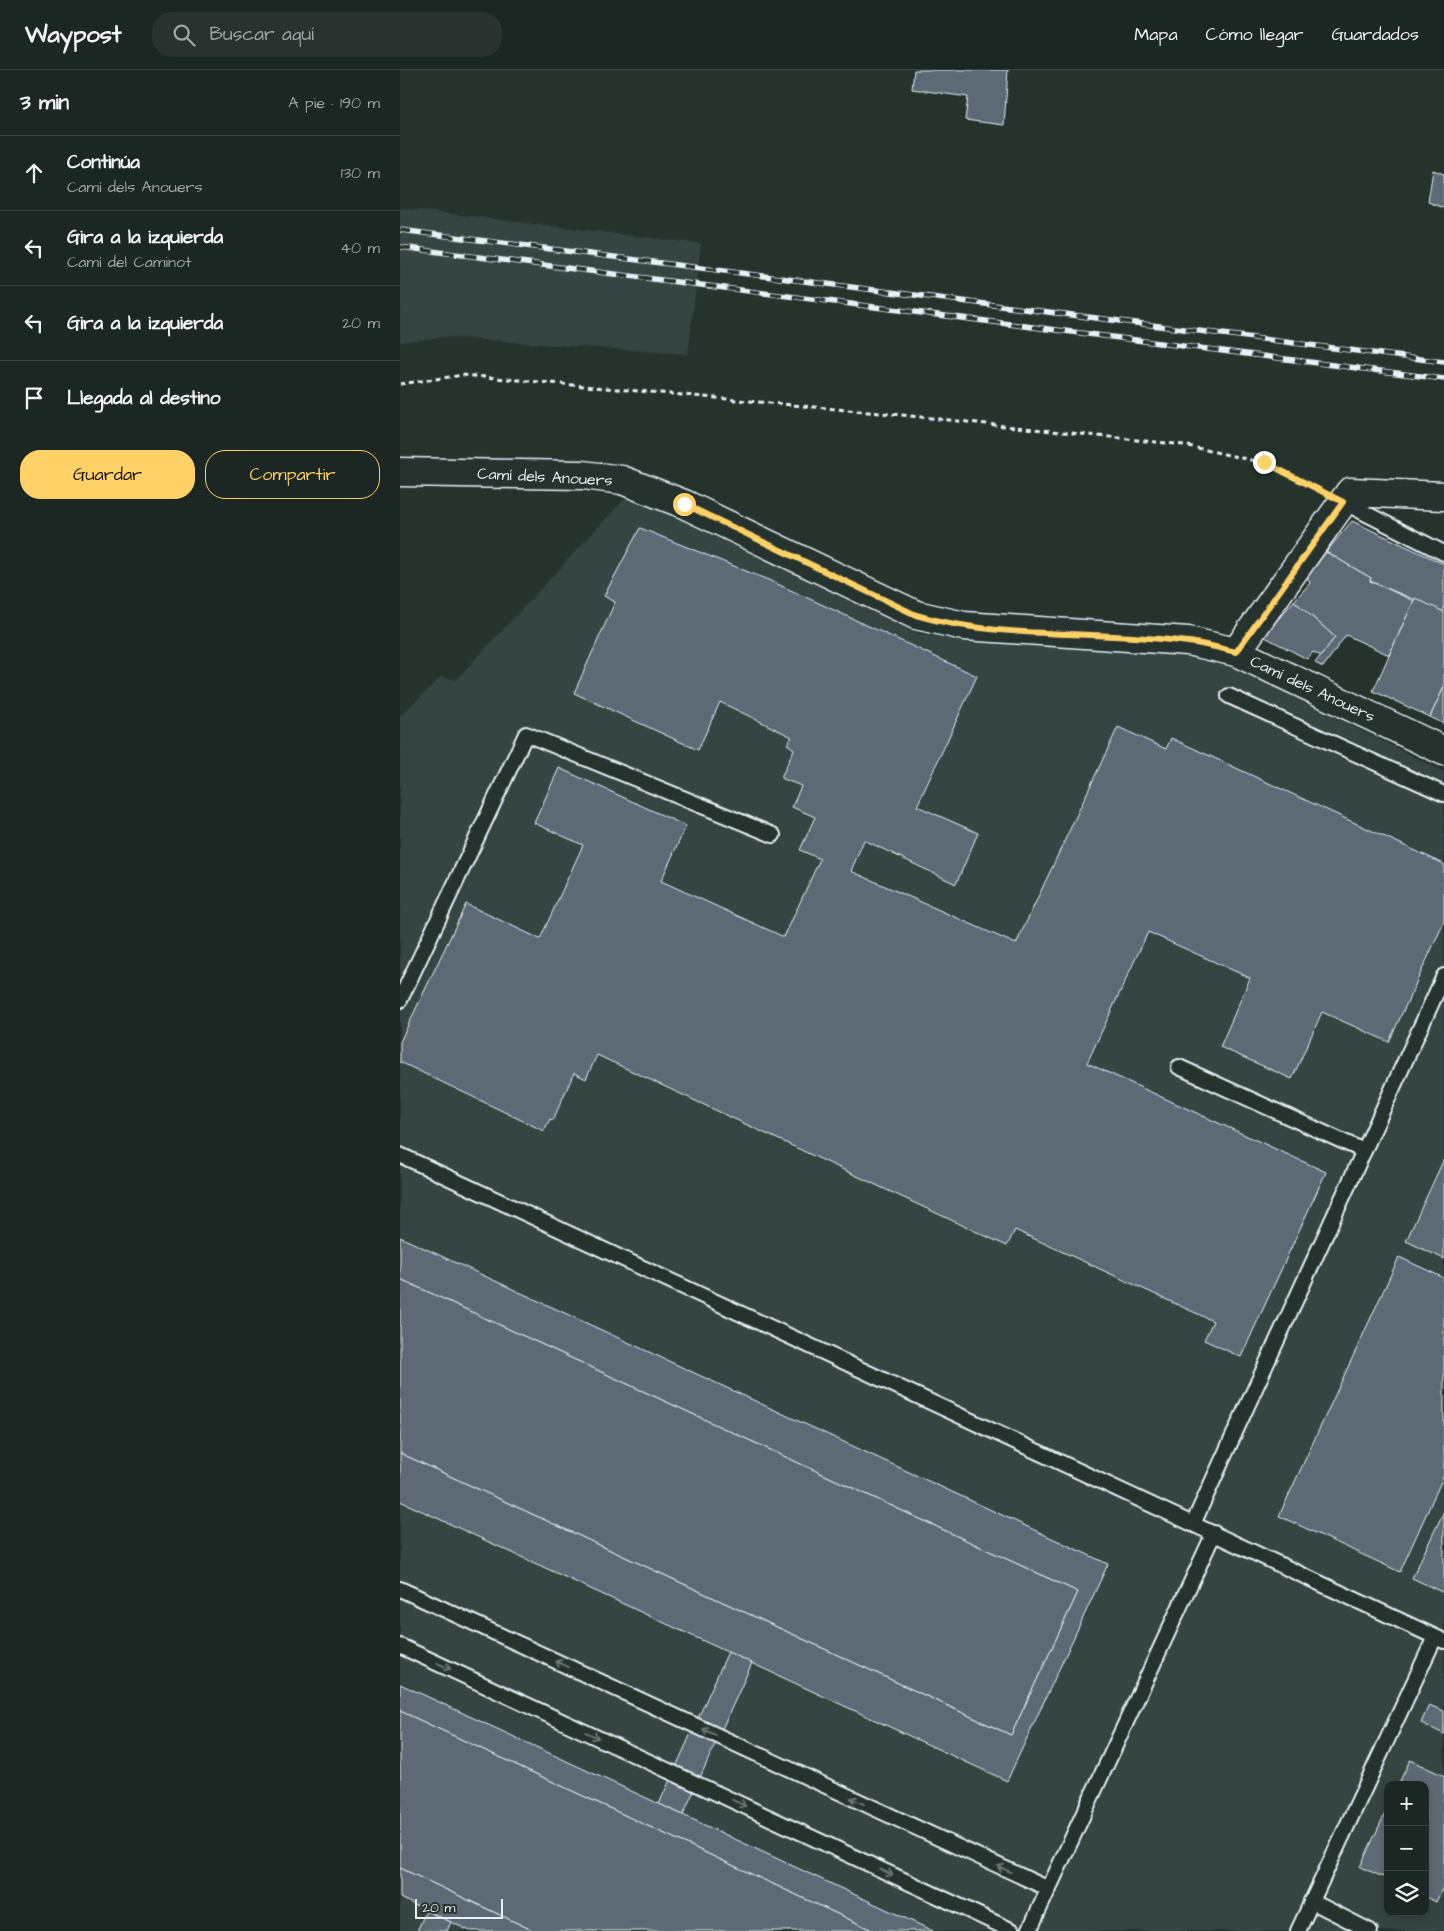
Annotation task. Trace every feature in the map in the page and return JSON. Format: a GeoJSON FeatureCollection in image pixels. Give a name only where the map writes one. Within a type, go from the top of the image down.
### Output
{"type":"FeatureCollection","features":[{"type":"Feature","properties":{"kind":"street","name":"Camí dels Anouers"},"geometry":{"type":"LineString","coordinates":[[400,472],[583,475],[622,480],[684,504],[916,615],[940,622],[997,629],[1188,642],[1236,652],[1444,751]]}},
{"type":"Feature","properties":{"kind":"street"},"geometry":{"type":"LineString","coordinates":[[1236,652],[1350,492],[1444,496]]}},
{"type":"Feature","properties":{"kind":"lane"},"geometry":{"type":"LineString","coordinates":[[1343,502],[1444,553]]}},
{"type":"Feature","properties":{"kind":"lane"},"geometry":{"type":"LineString","coordinates":[[1229,696],[1444,794]]}},
{"type":"Feature","properties":{"kind":"lane"},"geometry":{"type":"LineString","coordinates":[[400,1000],[526,734],[773,835]]}},
{"type":"Feature","properties":{"kind":"lane"},"geometry":{"type":"LineString","coordinates":[[1193,1524],[1444,976]]}},
{"type":"Feature","properties":{"kind":"lane"},"geometry":{"type":"LineString","coordinates":[[1179,1067],[1364,1150]]}},
{"type":"Feature","properties":{"kind":"lane"},"geometry":{"type":"LineString","coordinates":[[400,1155],[1440,1639],[1298,1931]]}},
{"type":"Feature","properties":{"kind":"lane"},"geometry":{"type":"LineString","coordinates":[[1029,1931],[1214,1534]]}},
{"type":"Feature","properties":{"kind":"lane"},"geometry":{"type":"LineString","coordinates":[[400,1589],[1049,1889]]}},
{"type":"Feature","properties":{"kind":"lane"},"geometry":{"type":"LineString","coordinates":[[400,1646],[1013,1931]]}},
{"type":"Feature","properties":{"kind":"lane"},"geometry":{"type":"LineString","coordinates":[[1311,1901],[1370,1931]]}},
{"type":"Feature","properties":{"kind":"path"},"geometry":{"type":"LineString","coordinates":[[400,384],[463,375],[902,415],[1184,445],[1264,462],[1343,502]]}},
{"type":"Feature","properties":{"kind":"shaded area"},"geometry":{"type":"Polygon","coordinates":[[[400,208],[701,244],[688,354],[442,337],[400,342],[400,208]]]}},
{"type":"Feature","properties":{"kind":"shaded area"},"geometry":{"type":"Polygon","coordinates":[[[629,494],[921,635],[1215,657],[1444,772],[1444,1931],[400,1931],[400,716],[441,677],[456,680],[629,494]]]}},
{"type":"Feature","properties":{"kind":"building"},"geometry":{"type":"Polygon","coordinates":[[[914,70],[1008,70],[1004,125],[965,120],[968,97],[912,89],[914,70]]]}},
{"type":"Feature","properties":{"kind":"building"},"geometry":{"type":"Polygon","coordinates":[[[1433,170],[1444,174],[1444,208],[1428,202],[1433,170]]]}},
{"type":"Feature","properties":{"kind":"building"},"geometry":{"type":"Polygon","coordinates":[[[1352,521],[1444,564],[1444,612],[1370,581],[1371,578],[1326,552],[1352,521]]]}},
{"type":"Feature","properties":{"kind":"building"},"geometry":{"type":"Polygon","coordinates":[[[640,528],[773,582],[977,676],[917,806],[978,833],[956,884],[864,840],[851,871],[1016,944],[1118,727],[1166,749],[1171,738],[1444,864],[1444,922],[1389,1042],[1322,1012],[1292,1079],[1220,1047],[1250,978],[1148,932],[1087,1063],[1326,1172],[1241,1357],[1204,1340],[1213,1321],[1015,1230],[1007,1246],[597,1055],[586,1079],[574,1073],[553,1120],[550,1119],[544,1131],[400,1062],[400,1042],[466,904],[540,939],[583,845],[534,823],[559,768],[686,826],[661,881],[784,937],[820,859],[800,850],[815,817],[792,807],[801,786],[781,778],[794,749],[787,744],[792,737],[720,702],[698,750],[574,693],[615,602],[604,596],[640,528]]]}},
{"type":"Feature","properties":{"kind":"building"},"geometry":{"type":"Polygon","coordinates":[[[1326,552],[1371,578],[1370,581],[1414,601],[1389,655],[1346,635],[1323,667],[1315,663],[1335,637],[1294,601],[1310,583],[1307,577],[1326,552]]]}},
{"type":"Feature","properties":{"kind":"building"},"geometry":{"type":"Polygon","coordinates":[[[1415,598],[1444,612],[1444,687],[1430,717],[1373,691],[1415,598]]]}},
{"type":"Feature","properties":{"kind":"building"},"geometry":{"type":"Polygon","coordinates":[[[1294,601],[1335,637],[1321,656],[1313,652],[1307,659],[1263,636],[1294,601]]]}},
{"type":"Feature","properties":{"kind":"building"},"geometry":{"type":"Polygon","coordinates":[[[1444,687],[1444,724],[1430,717],[1444,687]]]}},
{"type":"Feature","properties":{"kind":"building"},"geometry":{"type":"Polygon","coordinates":[[[1444,1159],[1444,1259],[1406,1241],[1444,1159]]]}},
{"type":"Feature","properties":{"kind":"building"},"geometry":{"type":"Polygon","coordinates":[[[400,1237],[1108,1564],[1007,1781],[400,1501],[400,1453],[1011,1735],[1078,1592],[400,1279],[400,1237]]]}},
{"type":"Feature","properties":{"kind":"building"},"geometry":{"type":"Polygon","coordinates":[[[1399,1257],[1444,1278],[1444,1475],[1400,1572],[1279,1516],[1399,1257]]]}},
{"type":"Feature","properties":{"kind":"building"},"geometry":{"type":"Polygon","coordinates":[[[400,1279],[1078,1592],[1011,1735],[400,1453],[400,1279]]]}},
{"type":"Feature","properties":{"kind":"building"},"geometry":{"type":"Polygon","coordinates":[[[1444,1511],[1444,1593],[1412,1578],[1444,1511]]]}},
{"type":"Feature","properties":{"kind":"building"},"geometry":{"type":"Polygon","coordinates":[[[728,1652],[752,1663],[683,1815],[659,1804],[728,1652]]]}},
{"type":"Feature","properties":{"kind":"building"},"geometry":{"type":"Polygon","coordinates":[[[400,1684],[933,1931],[874,1931],[400,1711],[400,1684]]]}},
{"type":"Feature","properties":{"kind":"building"},"geometry":{"type":"Polygon","coordinates":[[[1429,1705],[1444,1711],[1444,1734],[1421,1723],[1429,1705]]]}},
{"type":"Feature","properties":{"kind":"building"},"geometry":{"type":"Polygon","coordinates":[[[400,1711],[874,1931],[534,1931],[400,1868],[400,1711]]]}},
{"type":"Feature","properties":{"kind":"building"},"geometry":{"type":"Polygon","coordinates":[[[1410,1760],[1444,1776],[1444,1885],[1436,1902],[1429,1899],[1429,1781],[1400,1781],[1410,1760]]]}},
{"type":"Feature","properties":{"kind":"building"},"geometry":{"type":"Polygon","coordinates":[[[1384,1816],[1384,1877],[1360,1867],[1384,1816]]]}},
{"type":"Feature","properties":{"kind":"building"},"geometry":{"type":"Polygon","coordinates":[[[400,1868],[534,1931],[470,1931],[400,1898],[400,1868]]]}},
{"type":"Feature","properties":{"kind":"building"},"geometry":{"type":"Polygon","coordinates":[[[426,1911],[451,1922],[447,1931],[417,1931],[426,1911]]]}},
{"type":"Feature","properties":{"kind":"railway"},"geometry":{"type":"LineString","coordinates":[[400,230],[1444,362]]}},
{"type":"Feature","properties":{"kind":"railway"},"geometry":{"type":"LineString","coordinates":[[400,247],[1444,379]]}},
{"type":"Feature","properties":{"kind":"route"},"geometry":{"type":"LineString","coordinates":[[684,504],[916,615],[940,622],[997,629],[1188,642],[1236,652],[1343,502],[1264,462]]}}]}
